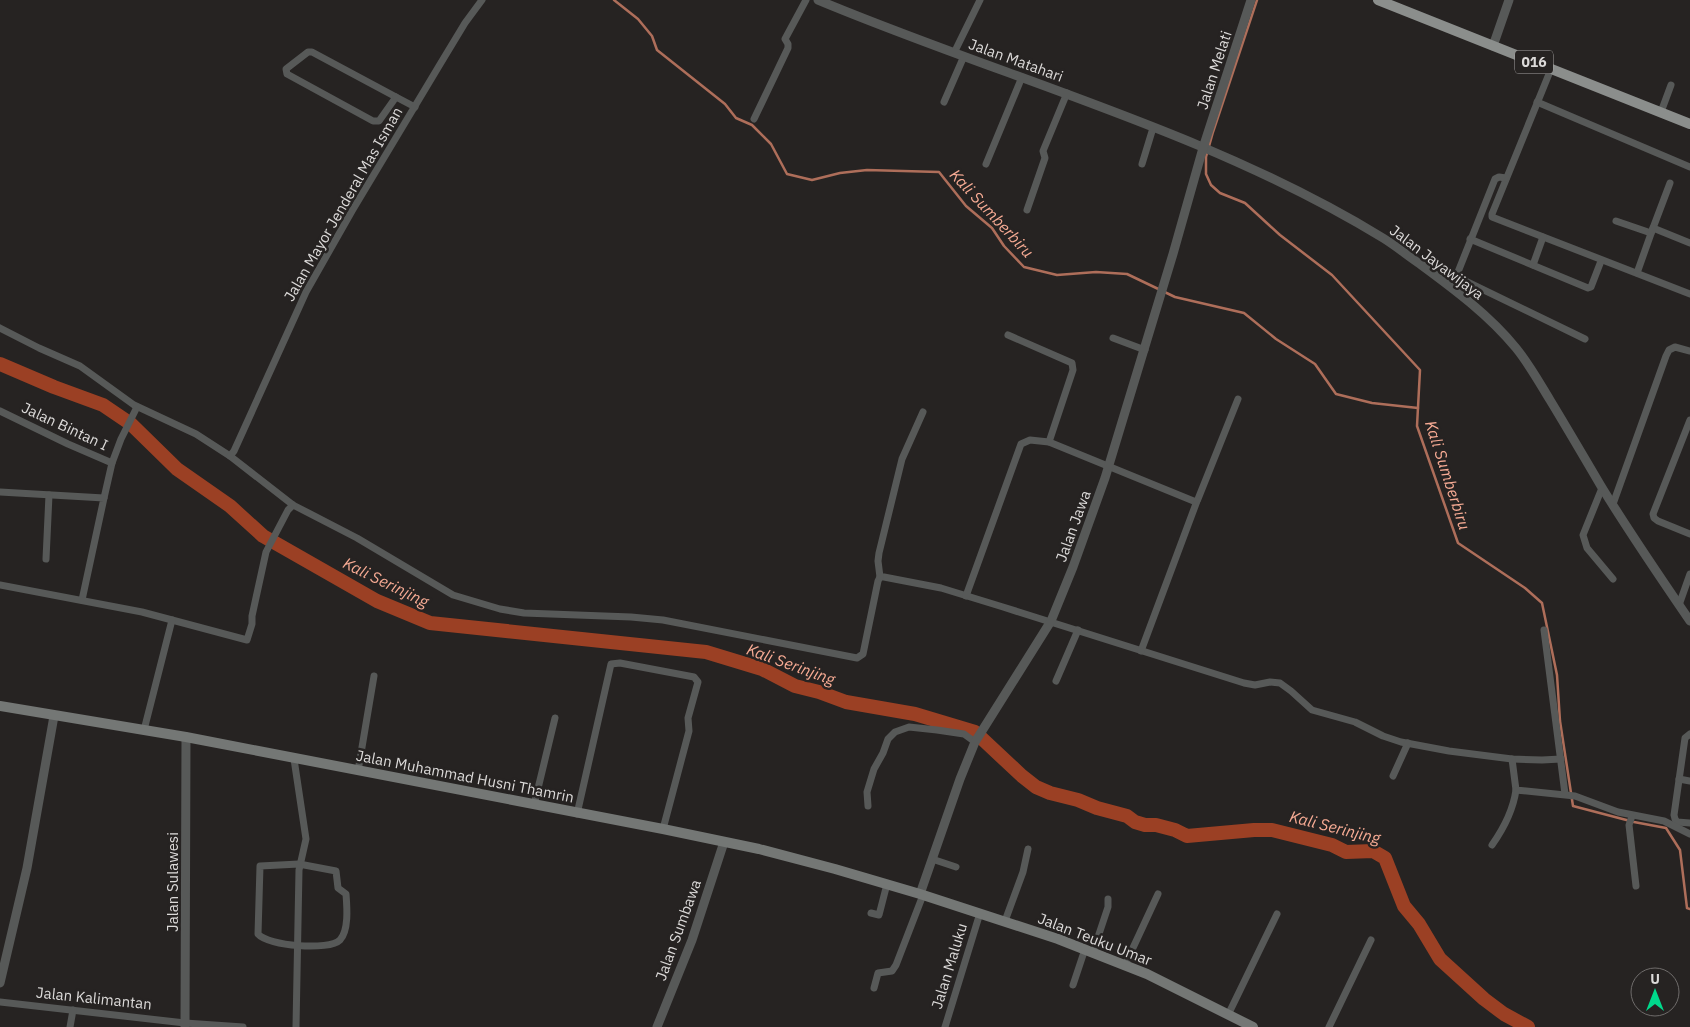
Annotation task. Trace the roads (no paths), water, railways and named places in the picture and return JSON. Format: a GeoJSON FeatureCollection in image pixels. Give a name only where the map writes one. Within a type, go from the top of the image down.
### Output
{"type":"FeatureCollection","features":[{"type":"Feature","properties":{"kind":"main road","name":"016"},"geometry":{"type":"LineString","coordinates":[[1378,0],[1690,124]]}},
{"type":"Feature","properties":{"kind":"main road","name":"Jalan Muhammad Husni Thamrin"},"geometry":{"type":"LineString","coordinates":[[0,706],[186,737],[577,814],[664,829],[835,869],[922,894]]}},
{"type":"Feature","properties":{"kind":"main road","name":"Jalan Teuku Umar"},"geometry":{"type":"LineString","coordinates":[[922,894],[1089,950],[1147,974],[1252,1027]]}},
{"type":"Feature","properties":{"kind":"street","name":"Jalan Mayor Jenderal Mas Isman"},"geometry":{"type":"LineString","coordinates":[[230,456],[234,451],[306,292],[352,210],[465,23],[482,0]]}},
{"type":"Feature","properties":{"kind":"street"},"geometry":{"type":"LineString","coordinates":[[754,119],[788,48],[785,39],[806,0]]}},
{"type":"Feature","properties":{"kind":"street"},"geometry":{"type":"LineString","coordinates":[[954,53],[980,0]]}},
{"type":"Feature","properties":{"kind":"street","name":"Jalan Melati"},"geometry":{"type":"LineString","coordinates":[[1208,149],[1251,0]]}},
{"type":"Feature","properties":{"kind":"street"},"geometry":{"type":"LineString","coordinates":[[1493,46],[1509,0]]}},
{"type":"Feature","properties":{"kind":"street","name":"Jalan Matahari"},"geometry":{"type":"LineString","coordinates":[[823,1],[954,53],[1067,94],[1208,149]]}},
{"type":"Feature","properties":{"kind":"street"},"geometry":{"type":"LineString","coordinates":[[396,97],[382,118],[376,122],[288,76],[286,71],[305,53],[312,52],[415,107]]}},
{"type":"Feature","properties":{"kind":"street"},"geometry":{"type":"LineString","coordinates":[[944,102],[964,56]]}},
{"type":"Feature","properties":{"kind":"street"},"geometry":{"type":"LineString","coordinates":[[1550,69],[1492,217],[1601,261],[1690,294]]}},
{"type":"Feature","properties":{"kind":"street"},"geometry":{"type":"LineString","coordinates":[[986,164],[1022,77]]}},
{"type":"Feature","properties":{"kind":"street"},"geometry":{"type":"LineString","coordinates":[[1661,112],[1670,86]]}},
{"type":"Feature","properties":{"kind":"street"},"geometry":{"type":"LineString","coordinates":[[1026,210],[1045,158],[1043,151],[1067,94]]}},
{"type":"Feature","properties":{"kind":"street"},"geometry":{"type":"LineString","coordinates":[[1537,102],[1690,167]]}},
{"type":"Feature","properties":{"kind":"street"},"geometry":{"type":"LineString","coordinates":[[1142,164],[1153,128]]}},
{"type":"Feature","properties":{"kind":"street","name":"Jalan Jayawijaya"},"geometry":{"type":"LineString","coordinates":[[1208,149],[1306,195],[1386,240],[1452,287],[1483,314],[1516,348],[1533,372],[1602,488],[1690,621]]}},
{"type":"Feature","properties":{"kind":"street","name":"Jalan Jawa"},"geometry":{"type":"LineString","coordinates":[[922,894],[960,779],[976,741],[1051,621],[1074,567],[1108,467],[1162,290],[1208,149]]}},
{"type":"Feature","properties":{"kind":"street"},"geometry":{"type":"LineString","coordinates":[[1452,287],[1495,179],[1500,177],[1506,178]]}},
{"type":"Feature","properties":{"kind":"street"},"geometry":{"type":"LineString","coordinates":[[1636,274],[1670,183]]}},
{"type":"Feature","properties":{"kind":"street"},"geometry":{"type":"LineString","coordinates":[[1616,220],[1690,243]]}},
{"type":"Feature","properties":{"kind":"street"},"geometry":{"type":"LineString","coordinates":[[1533,265],[1543,237]]}},
{"type":"Feature","properties":{"kind":"street"},"geometry":{"type":"LineString","coordinates":[[1470,239],[1588,288],[1591,287],[1601,261]]}},
{"type":"Feature","properties":{"kind":"street"},"geometry":{"type":"LineString","coordinates":[[1455,276],[1585,339]]}},
{"type":"Feature","properties":{"kind":"street"},"geometry":{"type":"LineString","coordinates":[[0,328],[80,366],[123,399],[137,407],[186,428],[230,456],[290,507],[357,538],[453,594],[500,609],[524,613],[631,616],[664,620],[857,658],[863,654],[880,577],[879,553],[902,460],[923,412]]}},
{"type":"Feature","properties":{"kind":"street"},"geometry":{"type":"LineString","coordinates":[[1008,335],[1072,363],[1073,370],[1049,442]]}},
{"type":"Feature","properties":{"kind":"street"},"geometry":{"type":"LineString","coordinates":[[1113,338],[1144,350]]}},
{"type":"Feature","properties":{"kind":"street"},"geometry":{"type":"LineString","coordinates":[[1613,504],[1669,350],[1675,347],[1690,351]]}},
{"type":"Feature","properties":{"kind":"street"},"geometry":{"type":"LineString","coordinates":[[1141,651],[1197,501],[1238,399]]}},
{"type":"Feature","properties":{"kind":"street"},"geometry":{"type":"LineString","coordinates":[[112,463],[121,439],[137,407]]}},
{"type":"Feature","properties":{"kind":"street","name":"Jalan Bintan I"},"geometry":{"type":"LineString","coordinates":[[0,411],[112,463],[82,600]]}},
{"type":"Feature","properties":{"kind":"street"},"geometry":{"type":"LineString","coordinates":[[1690,420],[1653,514],[1654,518],[1658,521],[1690,534]]}},
{"type":"Feature","properties":{"kind":"street"},"geometry":{"type":"LineString","coordinates":[[966,596],[1018,447],[1027,441],[1049,442],[1191,501],[1197,501]]}},
{"type":"Feature","properties":{"kind":"street"},"geometry":{"type":"LineString","coordinates":[[1602,488],[1583,532],[1583,539],[1587,548],[1613,579]]}},
{"type":"Feature","properties":{"kind":"street"},"geometry":{"type":"LineString","coordinates":[[0,492],[104,498]]}},
{"type":"Feature","properties":{"kind":"street"},"geometry":{"type":"LineString","coordinates":[[46,560],[49,495]]}},
{"type":"Feature","properties":{"kind":"street"},"geometry":{"type":"LineString","coordinates":[[0,585],[82,600],[172,620],[247,640],[252,624],[252,616],[266,552],[290,507]]}},
{"type":"Feature","properties":{"kind":"street"},"geometry":{"type":"LineString","coordinates":[[880,577],[905,580],[966,596],[1051,621],[1244,683],[1255,685],[1270,682],[1280,683],[1312,710],[1356,722],[1392,740],[1449,751],[1512,759],[1561,759]]}},
{"type":"Feature","properties":{"kind":"street"},"geometry":{"type":"LineString","coordinates":[[1679,605],[1689,579]]}},
{"type":"Feature","properties":{"kind":"street"},"geometry":{"type":"LineString","coordinates":[[144,730],[172,620]]}},
{"type":"Feature","properties":{"kind":"street"},"geometry":{"type":"LineString","coordinates":[[1056,681],[1078,630]]}},
{"type":"Feature","properties":{"kind":"street"},"geometry":{"type":"LineString","coordinates":[[1544,630],[1561,759],[1570,795]]}},
{"type":"Feature","properties":{"kind":"street"},"geometry":{"type":"LineString","coordinates":[[577,814],[611,664],[620,663],[694,676],[698,682],[688,718],[690,731],[664,829]]}},
{"type":"Feature","properties":{"kind":"street"},"geometry":{"type":"LineString","coordinates":[[358,771],[374,676]]}},
{"type":"Feature","properties":{"kind":"street"},"geometry":{"type":"LineString","coordinates":[[0,984],[1,973],[27,868],[54,716]]}},
{"type":"Feature","properties":{"kind":"street"},"geometry":{"type":"LineString","coordinates":[[534,805],[556,718]]}},
{"type":"Feature","properties":{"kind":"street"},"geometry":{"type":"LineString","coordinates":[[868,806],[867,792],[874,769],[888,739],[895,732],[909,727],[937,730],[964,734],[976,741]]}},
{"type":"Feature","properties":{"kind":"street"},"geometry":{"type":"LineString","coordinates":[[1690,734],[1685,738],[1675,819],[1677,822],[1690,823]]}},
{"type":"Feature","properties":{"kind":"street","name":"Jalan Sulawesi"},"geometry":{"type":"LineString","coordinates":[[185,1025],[186,737]]}},
{"type":"Feature","properties":{"kind":"street"},"geometry":{"type":"LineString","coordinates":[[1393,776],[1408,743]]}},
{"type":"Feature","properties":{"kind":"street"},"geometry":{"type":"LineString","coordinates":[[294,759],[306,839],[299,864],[296,1027]]}},
{"type":"Feature","properties":{"kind":"street"},"geometry":{"type":"LineString","coordinates":[[1492,845],[1511,812],[1516,790],[1512,759]]}},
{"type":"Feature","properties":{"kind":"street"},"geometry":{"type":"LineString","coordinates":[[1679,779],[1690,781]]}},
{"type":"Feature","properties":{"kind":"street"},"geometry":{"type":"LineString","coordinates":[[1516,790],[1570,795],[1631,820],[1664,821],[1690,834]]}},
{"type":"Feature","properties":{"kind":"street"},"geometry":{"type":"LineString","coordinates":[[1631,820],[1636,886]]}},
{"type":"Feature","properties":{"kind":"street","name":"Jalan Sumbawa"},"geometry":{"type":"LineString","coordinates":[[657,1027],[692,940],[724,842]]}},
{"type":"Feature","properties":{"kind":"street"},"geometry":{"type":"LineString","coordinates":[[1005,921],[1023,872],[1028,849]]}},
{"type":"Feature","properties":{"kind":"street"},"geometry":{"type":"LineString","coordinates":[[932,859],[956,867]]}},
{"type":"Feature","properties":{"kind":"street"},"geometry":{"type":"LineString","coordinates":[[299,864],[336,871],[338,887],[347,896],[345,926],[341,939],[333,944],[298,946],[272,942],[258,936],[260,866],[299,864]]}},
{"type":"Feature","properties":{"kind":"street"},"geometry":{"type":"LineString","coordinates":[[871,913],[879,915],[888,884]]}},
{"type":"Feature","properties":{"kind":"street"},"geometry":{"type":"LineString","coordinates":[[874,988],[878,973],[892,971],[896,965],[922,894]]}},
{"type":"Feature","properties":{"kind":"street"},"geometry":{"type":"LineString","coordinates":[[1125,965],[1158,894]]}},
{"type":"Feature","properties":{"kind":"street"},"geometry":{"type":"LineString","coordinates":[[1073,985],[1108,908],[1108,899]]}},
{"type":"Feature","properties":{"kind":"street","name":"Jalan Maluku"},"geometry":{"type":"LineString","coordinates":[[945,1027],[980,913]]}},
{"type":"Feature","properties":{"kind":"street"},"geometry":{"type":"LineString","coordinates":[[1228,1015],[1277,914]]}},
{"type":"Feature","properties":{"kind":"street"},"geometry":{"type":"LineString","coordinates":[[1329,1027],[1371,940]]}},
{"type":"Feature","properties":{"kind":"street","name":"Jalan Kalimantan"},"geometry":{"type":"LineString","coordinates":[[0,1002],[185,1025],[243,1027]]}},
{"type":"Feature","properties":{"kind":"street"},"geometry":{"type":"LineString","coordinates":[[70,1027],[73,1010]]}},
{"type":"Feature","properties":{"kind":"waterway","name":"Kali Sumberbiru"},"geometry":{"type":"LineString","coordinates":[[614,0],[638,19],[652,36],[657,50],[725,104],[736,118],[752,125],[771,144],[787,174],[812,180],[840,173],[867,170],[939,172],[966,206],[992,228],[1004,246],[1024,267],[1057,275],[1096,272],[1127,274],[1175,297],[1244,313],[1276,339],[1315,364],[1336,394],[1372,403],[1418,408]]}},
{"type":"Feature","properties":{"kind":"waterway","name":"Kali Sumberbiru"},"geometry":{"type":"LineString","coordinates":[[1257,0],[1206,157],[1206,174],[1211,185],[1220,193],[1245,203],[1280,235],[1332,275],[1420,370],[1417,426],[1458,543],[1525,588],[1542,603],[1557,675],[1560,721],[1573,806],[1634,822],[1666,828],[1680,850],[1687,908],[1690,909]]}},
{"type":"Feature","properties":{"kind":"waterway","name":"Kali Serinjing"},"geometry":{"type":"LineString","coordinates":[[0,364],[103,405],[131,424],[177,469],[230,506],[263,536],[377,601],[430,623],[706,652],[762,669],[795,686],[846,702],[915,714],[975,732],[1036,787],[1127,816],[1135,822],[1145,825],[1156,825],[1175,830],[1187,836],[1272,830],[1332,845],[1346,852],[1373,851],[1385,858],[1404,906],[1419,924],[1440,959],[1484,999],[1504,1014],[1528,1027]]}}]}
